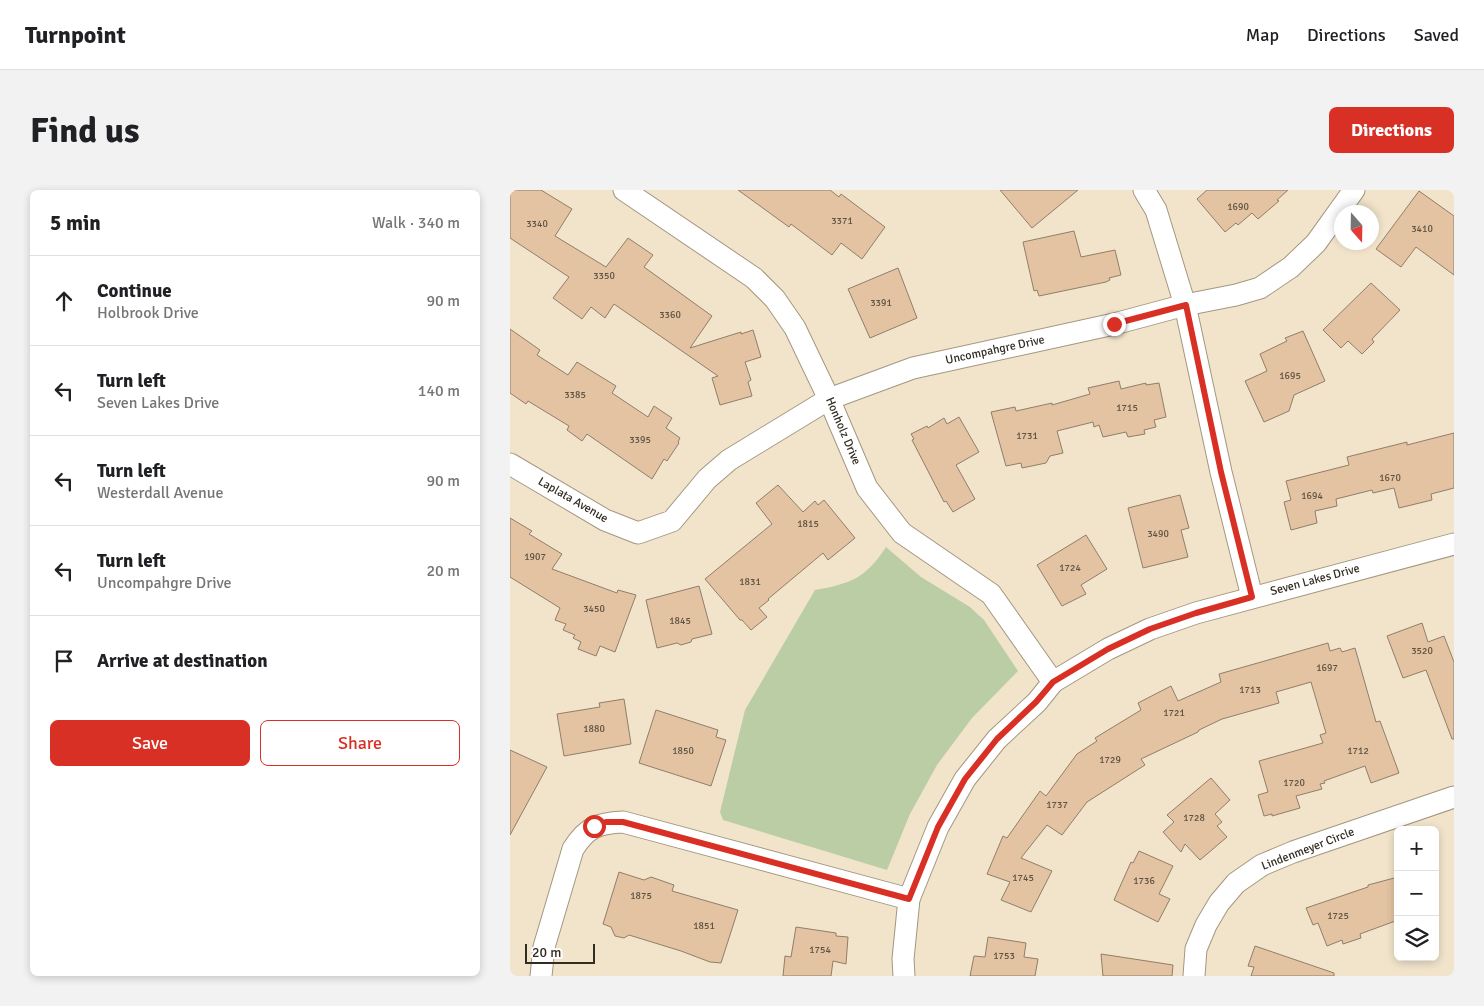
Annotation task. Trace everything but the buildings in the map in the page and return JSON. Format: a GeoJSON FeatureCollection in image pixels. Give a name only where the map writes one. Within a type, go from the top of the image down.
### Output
{"type":"FeatureCollection","features":[{"type":"Feature","properties":{"kind":"street","name":"Honholz Drive"},"geometry":{"type":"LineString","coordinates":[[624,190],[754,278],[775,299],[795,328],[830,399],[867,488],[902,533],[991,594],[1053,682]]}},
{"type":"Feature","properties":{"kind":"street"},"geometry":{"type":"LineString","coordinates":[[1144,190],[1156,210],[1186,305],[1221,472],[1252,597]]}},
{"type":"Feature","properties":{"kind":"street","name":"Uncompahgre Drive"},"geometry":{"type":"LineString","coordinates":[[638,533],[672,521],[707,479],[729,460],[830,399],[913,368],[1114,324],[1186,305],[1236,296],[1260,288],[1291,267],[1316,243],[1354,190]]}},
{"type":"Feature","properties":{"kind":"street","name":"Laplata Avenue"},"geometry":{"type":"LineString","coordinates":[[510,464],[605,520],[638,533]]}},
{"type":"Feature","properties":{"kind":"street","name":"Seven Lakes Drive"},"geometry":{"type":"LineString","coordinates":[[904,976],[903,959],[909,899],[938,827],[965,779],[997,739],[1036,702],[1053,682],[1108,649],[1150,629],[1196,613],[1454,544]]}},
{"type":"Feature","properties":{"kind":"street","name":"Lindenmeyer Circle"},"geometry":{"type":"LineString","coordinates":[[1194,976],[1196,949],[1206,925],[1219,903],[1236,883],[1262,865],[1293,852],[1454,797]]}},
{"type":"Feature","properties":{"kind":"street"},"geometry":{"type":"LineString","coordinates":[[540,976],[544,947],[574,849],[582,836],[594,826],[606,822],[623,822],[909,899]]}},
{"type":"Feature","properties":{"kind":"green space"},"geometry":{"type":"Polygon","coordinates":[[[886,547],[921,577],[970,607],[984,620],[1018,671],[972,718],[937,765],[910,814],[887,870],[723,820],[720,812],[745,710],[815,590],[838,585],[856,578],[879,558],[886,547]]]}},
{"type":"Feature","properties":{"kind":"route"},"geometry":{"type":"LineString","coordinates":[[594,826],[606,822],[623,822],[909,899],[938,827],[965,779],[997,739],[1036,702],[1053,682],[1108,649],[1150,629],[1252,597],[1221,472],[1186,305],[1114,324]]}}]}
